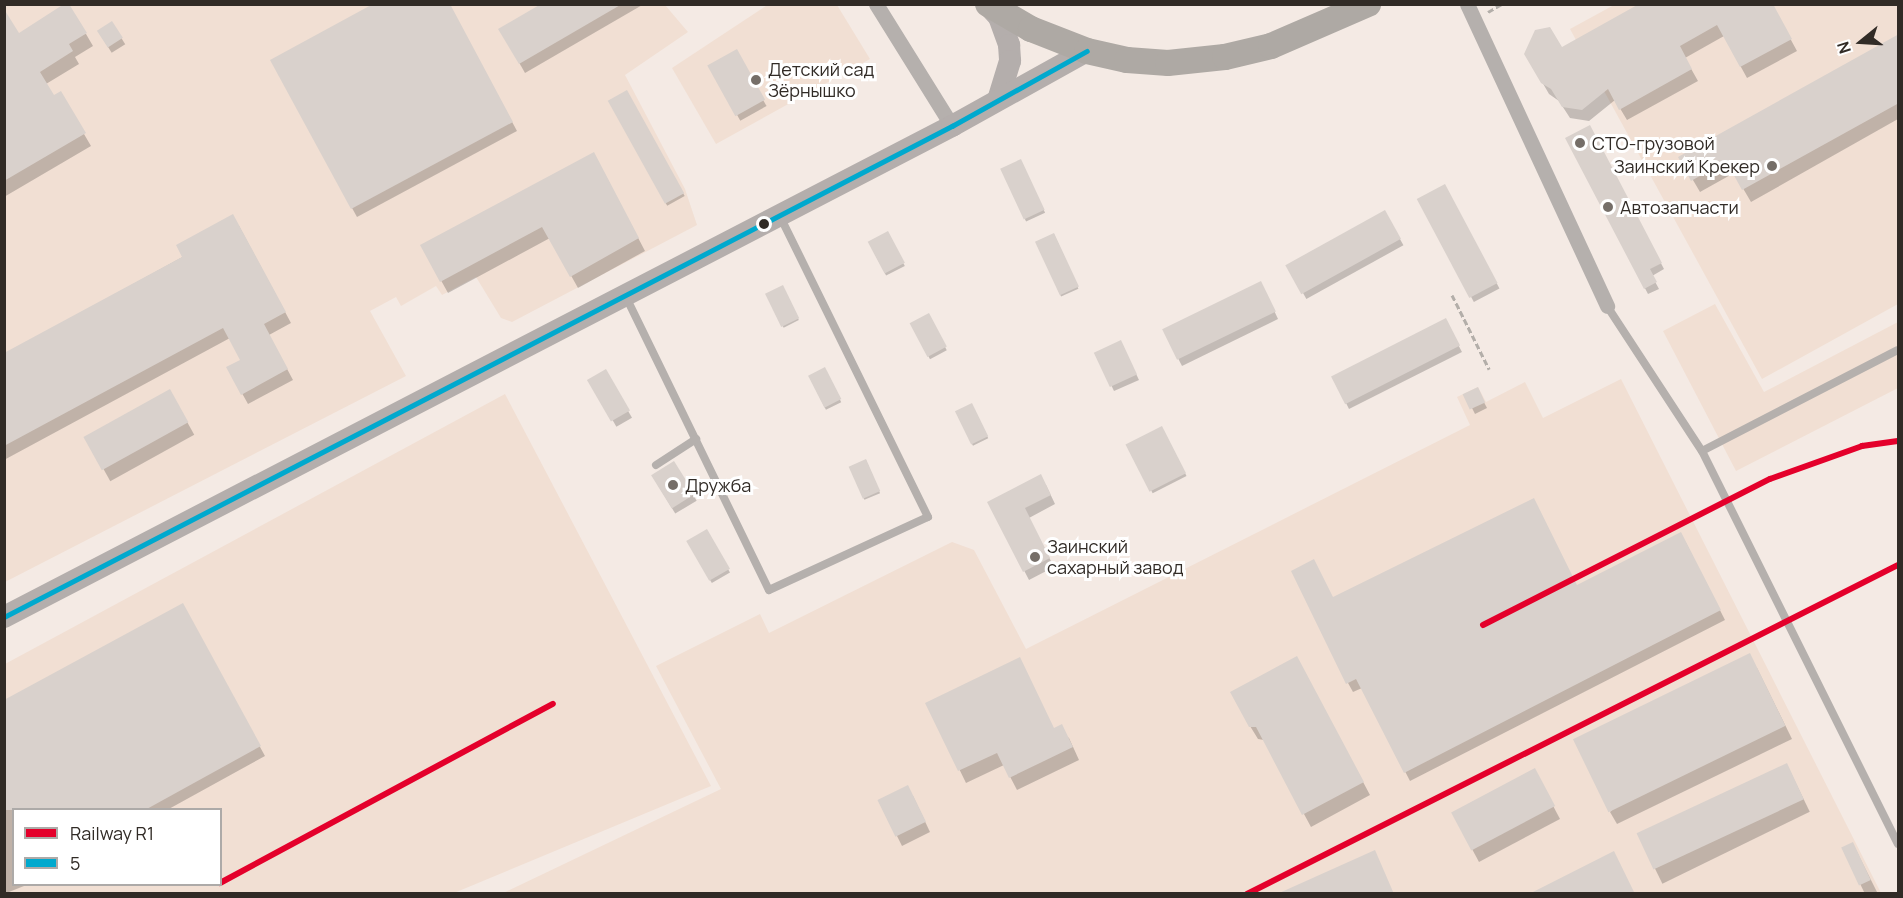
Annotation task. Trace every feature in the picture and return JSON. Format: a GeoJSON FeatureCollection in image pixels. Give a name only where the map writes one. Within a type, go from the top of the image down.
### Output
{"type":"FeatureCollection","features":[{"type":"Feature","properties":{"kind":"main road"},"geometry":{"type":"LineString","coordinates":[[988,4],[999,17],[1009,45],[1010,61],[999,97]]}},
{"type":"Feature","properties":{"kind":"main road"},"geometry":{"type":"LineString","coordinates":[[988,4],[1031,29],[1087,51],[1144,62],[1217,59],[1287,41],[1368,4]]}},
{"type":"Feature","properties":{"kind":"main road"},"geometry":{"type":"LineString","coordinates":[[4,617],[952,126],[999,97],[1087,51]]}},
{"type":"Feature","properties":{"kind":"street"},"geometry":{"type":"LineString","coordinates":[[876,4],[952,126]]}},
{"type":"Feature","properties":{"kind":"street"},"geometry":{"type":"LineString","coordinates":[[1467,4],[1607,306]]}},
{"type":"Feature","properties":{"kind":"lane"},"geometry":{"type":"LineString","coordinates":[[625,296],[770,590],[928,517],[779,215]]}},
{"type":"Feature","properties":{"kind":"lane"},"geometry":{"type":"LineString","coordinates":[[1607,306],[1702,451],[1899,844]]}},
{"type":"Feature","properties":{"kind":"lane"},"geometry":{"type":"LineString","coordinates":[[1702,451],[1899,350]]}},
{"type":"Feature","properties":{"kind":"lane"},"geometry":{"type":"LineString","coordinates":[[656,465],[696,439]]}},
{"type":"Feature","properties":{"kind":"path"},"geometry":{"type":"LineString","coordinates":[[1452,295],[1489,369]]}},
{"type":"Feature","properties":{"kind":"shaded area","name":"Детский сад Зёрнышко"},"geometry":{"type":"Polygon","coordinates":[[[769,4],[837,5],[870,59],[716,144],[672,68],[769,4]]]}},
{"type":"Feature","properties":{"kind":"shaded area"},"geometry":{"type":"Polygon","coordinates":[[[5,5],[665,5],[688,32],[625,75],[685,189],[697,225],[512,322],[501,318],[476,277],[442,295],[436,286],[401,306],[396,297],[370,311],[406,376],[5,582],[5,5]]]}},
{"type":"Feature","properties":{"kind":"shaded area","name":"Заинский Крекер"},"geometry":{"type":"Polygon","coordinates":[[[1614,5],[1898,5],[1898,304],[1762,379],[1570,29],[1614,5]]]}},
{"type":"Feature","properties":{"kind":"shaded area"},"geometry":{"type":"Polygon","coordinates":[[[1715,304],[1764,392],[1898,322],[1898,388],[1736,471],[1663,331],[1715,304]]]}},
{"type":"Feature","properties":{"kind":"shaded area","name":"Заинский сахарный завод"},"geometry":{"type":"Polygon","coordinates":[[[1621,379],[1881,893],[501,894],[721,789],[656,666],[760,614],[769,633],[952,542],[974,550],[1026,649],[1470,425],[1457,397],[1478,387],[1486,402],[1525,382],[1543,418],[1621,379]]]}},
{"type":"Feature","properties":{"kind":"shaded area"},"geometry":{"type":"Polygon","coordinates":[[[505,394],[711,786],[454,893],[5,894],[5,664],[505,394]]]}},
{"type":"Feature","properties":{"kind":"building"},"geometry":{"type":"Polygon","coordinates":[[[64,4],[69,4],[87,33],[69,44],[73,51],[40,72],[54,95],[61,91],[86,133],[4,181],[4,9],[19,33],[64,4]]]}},
{"type":"Feature","properties":{"kind":"building"},"geometry":{"type":"Polygon","coordinates":[[[373,4],[450,4],[513,122],[351,209],[270,60],[373,4]]]}},
{"type":"Feature","properties":{"kind":"building"},"geometry":{"type":"Polygon","coordinates":[[[541,4],[622,4],[519,64],[498,29],[541,4]]]}},
{"type":"Feature","properties":{"kind":"building"},"geometry":{"type":"Polygon","coordinates":[[[1639,4],[1773,4],[1792,39],[1740,67],[1717,25],[1680,46],[1692,69],[1619,110],[1608,89],[1582,110],[1562,107],[1551,89],[1541,83],[1524,54],[1535,30],[1550,27],[1562,47],[1639,4]]]}},
{"type":"Feature","properties":{"kind":"building"},"geometry":{"type":"Polygon","coordinates":[[[112,21],[123,38],[108,48],[97,31],[112,21]]]}},
{"type":"Feature","properties":{"kind":"building"},"geometry":{"type":"Polygon","coordinates":[[[1899,34],[1899,103],[1742,190],[1726,161],[1691,181],[1678,157],[1899,34]]]}},
{"type":"Feature","properties":{"kind":"building"},"geometry":{"type":"Polygon","coordinates":[[[737,49],[765,100],[735,116],[707,65],[737,49]]]}},
{"type":"Feature","properties":{"kind":"building"},"geometry":{"type":"Polygon","coordinates":[[[627,90],[684,193],[665,204],[608,101],[627,90]]]}},
{"type":"Feature","properties":{"kind":"building"},"geometry":{"type":"Polygon","coordinates":[[[1590,125],[1662,263],[1650,269],[1657,282],[1644,289],[1565,138],[1590,125]]]}},
{"type":"Feature","properties":{"kind":"building"},"geometry":{"type":"Polygon","coordinates":[[[594,152],[639,238],[570,277],[542,227],[440,282],[420,245],[594,152]]]}},
{"type":"Feature","properties":{"kind":"building"},"geometry":{"type":"Polygon","coordinates":[[[1021,159],[1045,210],[1024,219],[1000,169],[1021,159]]]}},
{"type":"Feature","properties":{"kind":"building"},"geometry":{"type":"Polygon","coordinates":[[[1445,184],[1498,283],[1469,298],[1417,199],[1445,184]]]}},
{"type":"Feature","properties":{"kind":"building"},"geometry":{"type":"Polygon","coordinates":[[[1385,210],[1401,239],[1301,294],[1285,265],[1385,210]]]}},
{"type":"Feature","properties":{"kind":"building"},"geometry":{"type":"Polygon","coordinates":[[[233,214],[286,312],[264,324],[288,369],[241,395],[226,367],[240,360],[223,328],[4,446],[4,353],[182,257],[176,245],[233,214]]]}},
{"type":"Feature","properties":{"kind":"building"},"geometry":{"type":"Polygon","coordinates":[[[888,231],[905,263],[885,274],[868,242],[888,231]]]}},
{"type":"Feature","properties":{"kind":"building"},"geometry":{"type":"Polygon","coordinates":[[[1054,233],[1079,286],[1060,295],[1035,242],[1054,233]]]}},
{"type":"Feature","properties":{"kind":"building"},"geometry":{"type":"Polygon","coordinates":[[[1261,281],[1276,312],[1177,360],[1162,329],[1261,281]]]}},
{"type":"Feature","properties":{"kind":"building"},"geometry":{"type":"Polygon","coordinates":[[[783,285],[799,318],[781,327],[765,294],[783,285]]]}},
{"type":"Feature","properties":{"kind":"building"},"geometry":{"type":"Polygon","coordinates":[[[929,313],[947,347],[927,357],[910,323],[929,313]]]}},
{"type":"Feature","properties":{"kind":"building"},"geometry":{"type":"Polygon","coordinates":[[[1446,318],[1460,346],[1345,404],[1331,377],[1446,318]]]}},
{"type":"Feature","properties":{"kind":"building"},"geometry":{"type":"Polygon","coordinates":[[[1121,340],[1137,374],[1110,387],[1094,353],[1121,340]]]}},
{"type":"Feature","properties":{"kind":"building"},"geometry":{"type":"Polygon","coordinates":[[[825,367],[841,399],[824,408],[808,376],[825,367]]]}},
{"type":"Feature","properties":{"kind":"building"},"geometry":{"type":"Polygon","coordinates":[[[606,369],[630,411],[611,422],[587,380],[606,369]]]}},
{"type":"Feature","properties":{"kind":"building"},"geometry":{"type":"Polygon","coordinates":[[[1478,387],[1485,402],[1470,410],[1463,394],[1478,387]]]}},
{"type":"Feature","properties":{"kind":"building"},"geometry":{"type":"Polygon","coordinates":[[[170,389],[188,422],[102,470],[83,437],[170,389]]]}},
{"type":"Feature","properties":{"kind":"building"},"geometry":{"type":"Polygon","coordinates":[[[972,403],[988,436],[971,445],[955,411],[972,403]]]}},
{"type":"Feature","properties":{"kind":"building"},"geometry":{"type":"Polygon","coordinates":[[[1162,426],[1186,473],[1150,492],[1125,445],[1162,426]]]}},
{"type":"Feature","properties":{"kind":"building"},"geometry":{"type":"Polygon","coordinates":[[[866,459],[880,491],[863,499],[849,467],[866,459]]]}},
{"type":"Feature","properties":{"kind":"building","name":"Дружба"},"geometry":{"type":"Polygon","coordinates":[[[674,461],[695,494],[672,508],[651,475],[674,461]]]}},
{"type":"Feature","properties":{"kind":"building"},"geometry":{"type":"Polygon","coordinates":[[[1041,474],[1051,495],[1025,508],[1050,558],[1023,572],[987,502],[1041,474]]]}},
{"type":"Feature","properties":{"kind":"building"},"geometry":{"type":"Polygon","coordinates":[[[1534,498],[1577,585],[1681,532],[1721,610],[1404,773],[1356,679],[1346,684],[1291,571],[1314,559],[1333,597],[1534,498]]]}},
{"type":"Feature","properties":{"kind":"building"},"geometry":{"type":"Polygon","coordinates":[[[707,529],[730,569],[709,581],[686,541],[707,529]]]}},
{"type":"Feature","properties":{"kind":"building"},"geometry":{"type":"Polygon","coordinates":[[[183,603],[261,746],[149,808],[12,808],[12,810],[4,810],[4,700],[183,603]]]}},
{"type":"Feature","properties":{"kind":"building"},"geometry":{"type":"Polygon","coordinates":[[[1750,653],[1786,726],[1608,812],[1573,739],[1750,653]]]}},
{"type":"Feature","properties":{"kind":"building"},"geometry":{"type":"Polygon","coordinates":[[[1297,656],[1364,782],[1302,815],[1256,727],[1249,727],[1230,692],[1297,656]]]}},
{"type":"Feature","properties":{"kind":"building"},"geometry":{"type":"Polygon","coordinates":[[[1020,657],[1054,728],[1062,724],[1073,747],[1009,778],[997,753],[958,771],[925,703],[1020,657]]]}},
{"type":"Feature","properties":{"kind":"building"},"geometry":{"type":"Polygon","coordinates":[[[1787,763],[1804,799],[1653,869],[1637,833],[1787,763]]]}},
{"type":"Feature","properties":{"kind":"building"},"geometry":{"type":"Polygon","coordinates":[[[1535,768],[1555,806],[1471,851],[1451,813],[1535,768]]]}},
{"type":"Feature","properties":{"kind":"building"},"geometry":{"type":"Polygon","coordinates":[[[908,785],[926,822],[895,837],[877,800],[908,785]]]}},
{"type":"Feature","properties":{"kind":"building"},"geometry":{"type":"Polygon","coordinates":[[[1853,842],[1871,880],[1859,886],[1841,847],[1853,842]]]}},
{"type":"Feature","properties":{"kind":"building"},"geometry":{"type":"Polygon","coordinates":[[[1375,850],[1394,894],[1277,894],[1375,850]]]}},
{"type":"Feature","properties":{"kind":"building"},"geometry":{"type":"Polygon","coordinates":[[[1614,851],[1635,894],[1529,894],[1614,851]]]}},
{"type":"Feature","properties":{"kind":"rail line","name":"R1"},"geometry":{"type":"LineString","coordinates":[[1483,625],[1770,479],[1862,446],[1898,441]]}},
{"type":"Feature","properties":{"kind":"rail line","name":"R1"},"geometry":{"type":"LineString","coordinates":[[1247,894],[1898,565]]}},
{"type":"Feature","properties":{"kind":"rail line","name":"R1"},"geometry":{"type":"LineString","coordinates":[[222,882],[553,704]]}},
{"type":"Feature","properties":{"kind":"transit line","name":"5"},"geometry":{"type":"LineString","coordinates":[[4,617],[952,126],[1087,51]]}},
{"type":"Feature","properties":{"kind":"place","name":"Детский сад Зёрнышко"},"geometry":{"type":"Point","coordinates":[756,80]}},
{"type":"Feature","properties":{"kind":"place","name":"СТО-грузовой"},"geometry":{"type":"Point","coordinates":[1580,143]}},
{"type":"Feature","properties":{"kind":"place","name":"Заинский Крекер"},"geometry":{"type":"Point","coordinates":[1772,166]}},
{"type":"Feature","properties":{"kind":"place","name":"Автозапчасти"},"geometry":{"type":"Point","coordinates":[1608,207]}},
{"type":"Feature","properties":{"kind":"place","name":"Дружба"},"geometry":{"type":"Point","coordinates":[673,485]}},
{"type":"Feature","properties":{"kind":"place","name":"Заинский сахарный завод"},"geometry":{"type":"Point","coordinates":[1035,557]}}]}
